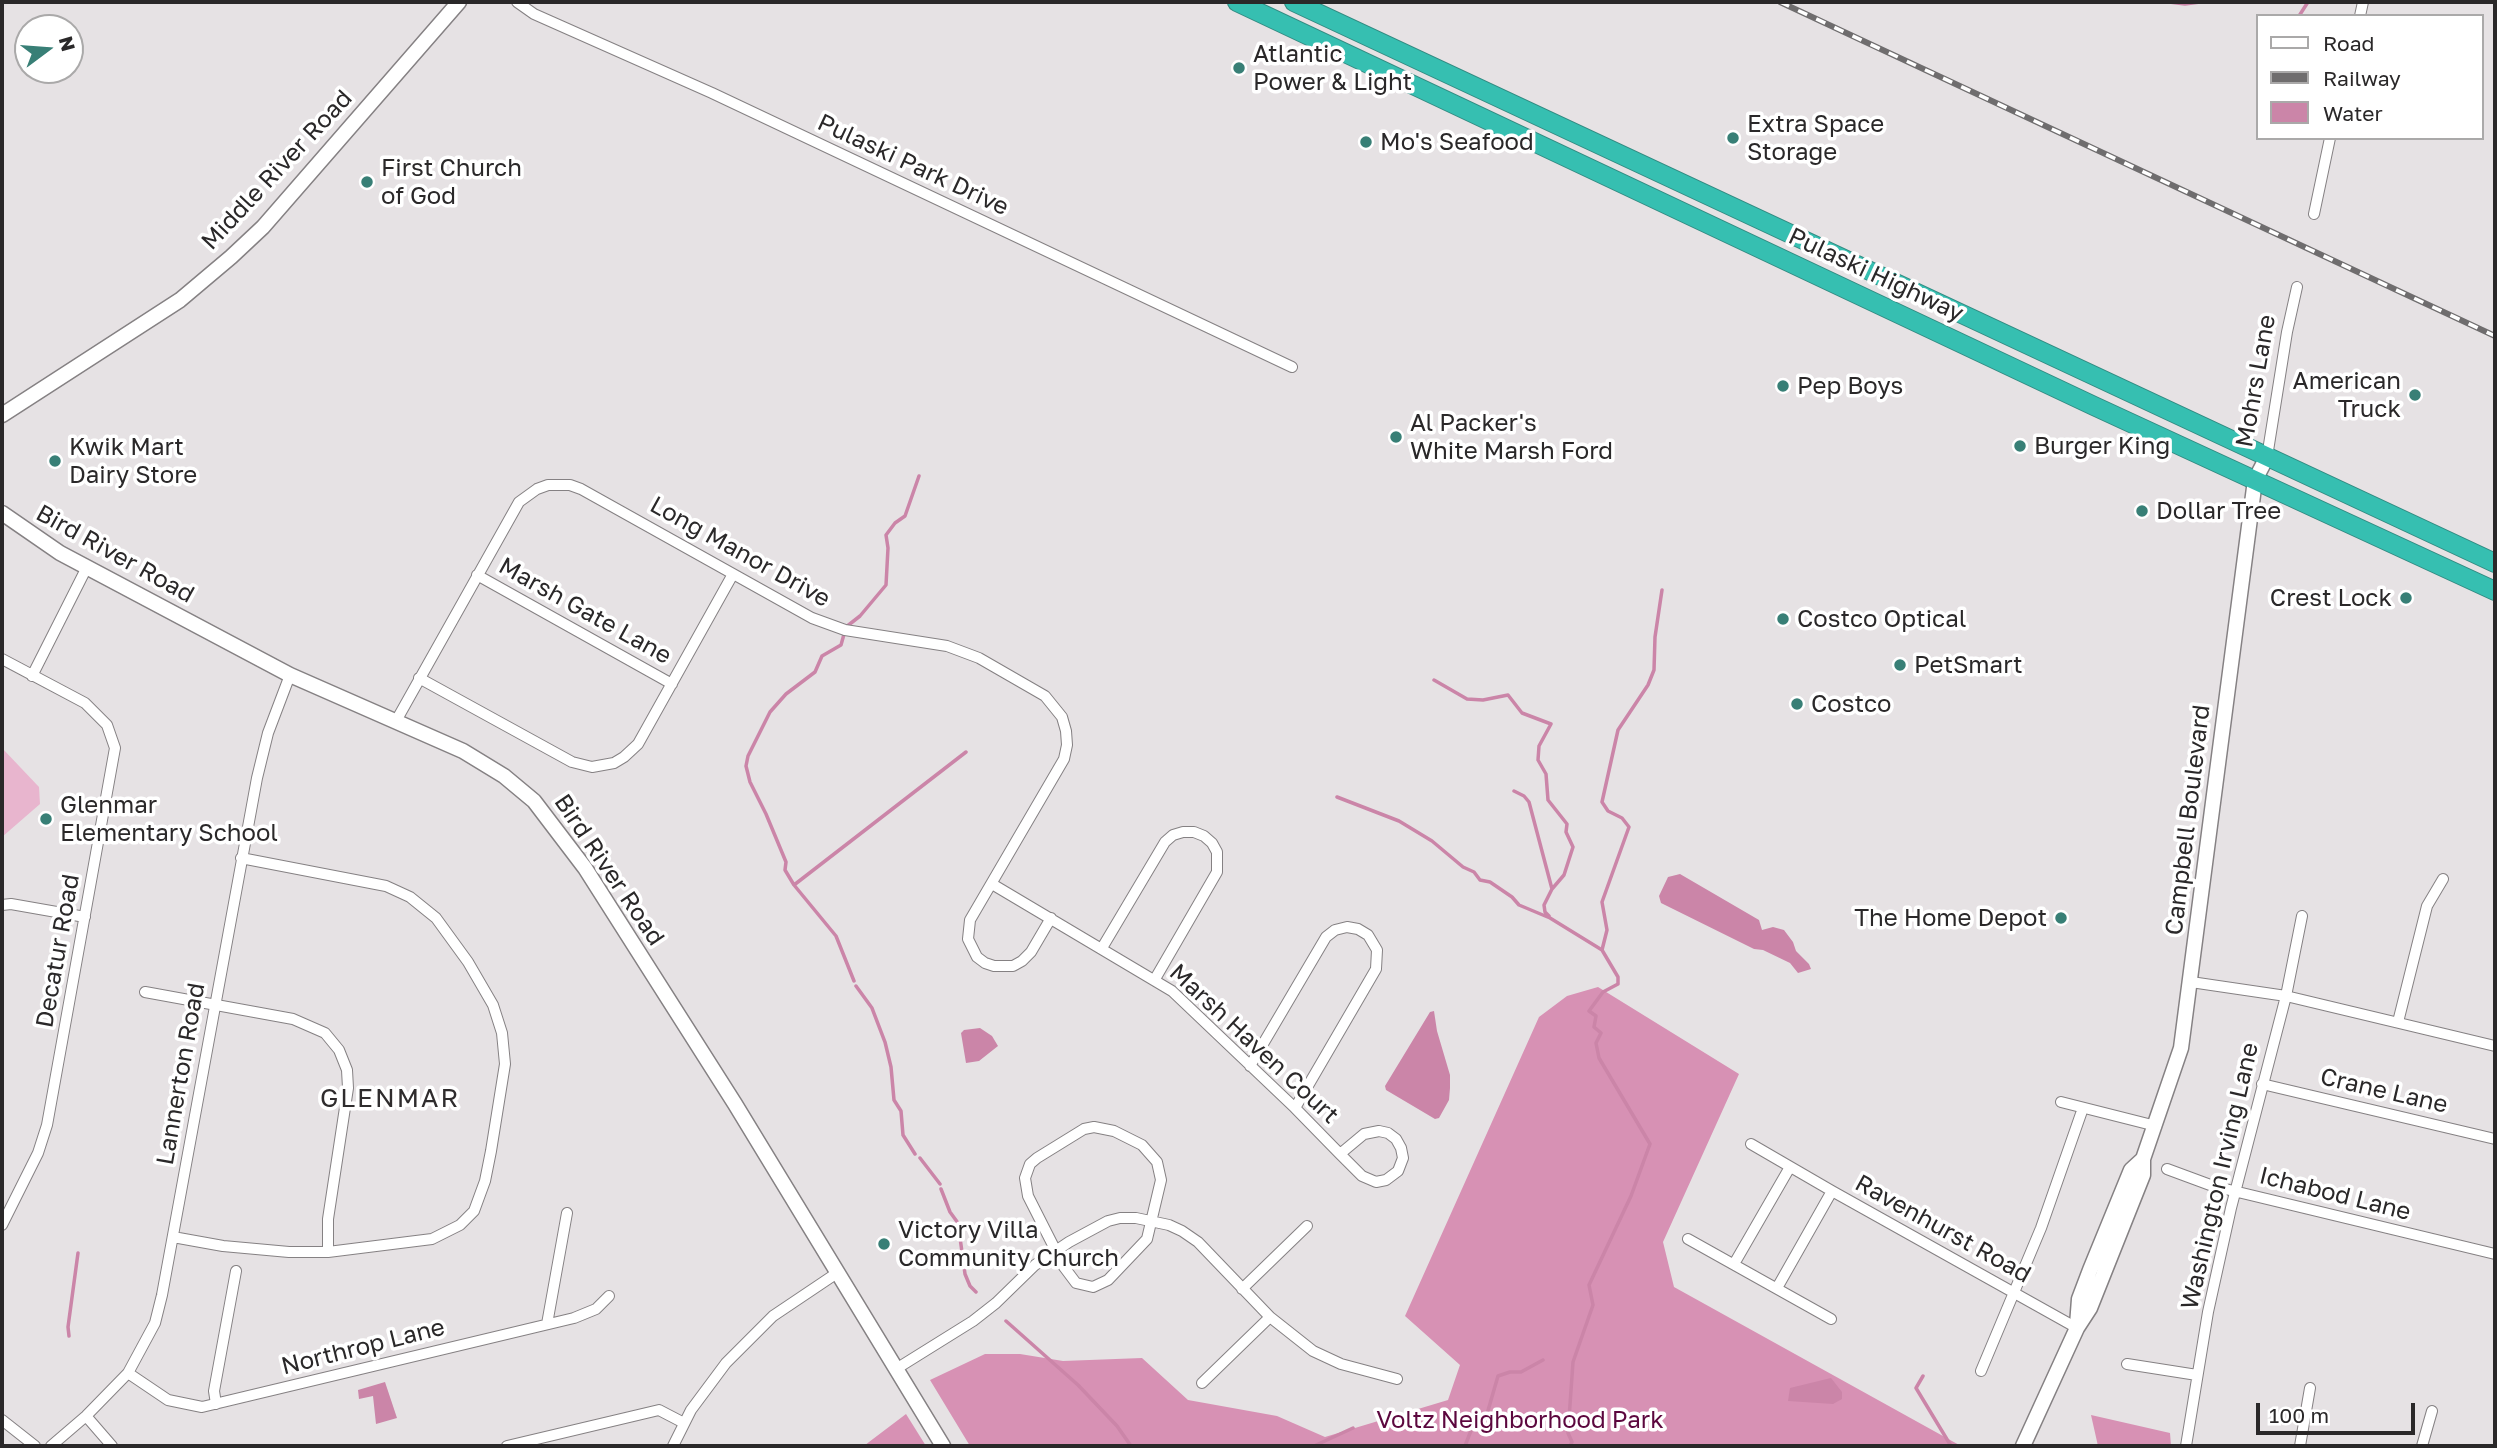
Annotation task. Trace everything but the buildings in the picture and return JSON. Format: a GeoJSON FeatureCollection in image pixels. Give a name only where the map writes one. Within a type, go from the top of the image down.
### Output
{"type":"FeatureCollection","features":[{"type":"Feature","properties":{"kind":"highway","name":"Pulaski Highway"},"geometry":{"type":"LineString","coordinates":[[1237,2],[2495,591]]}},
{"type":"Feature","properties":{"kind":"highway","name":"Pulaski Highway"},"geometry":{"type":"LineString","coordinates":[[1294,2],[2495,564]]}},
{"type":"Feature","properties":{"kind":"street","name":"Middle River Road"},"geometry":{"type":"LineString","coordinates":[[2,415],[180,300],[239,249],[271,217],[459,2]]}},
{"type":"Feature","properties":{"kind":"street","name":"Pulaski Park Drive"},"geometry":{"type":"LineString","coordinates":[[517,2],[534,14],[712,93],[1292,367]]}},
{"type":"Feature","properties":{"kind":"street"},"geometry":{"type":"LineString","coordinates":[[2314,214],[2330,140]]}},
{"type":"Feature","properties":{"kind":"street","name":"Mohrs Lane"},"geometry":{"type":"LineString","coordinates":[[2255,480],[2267,457],[2297,287]]}},
{"type":"Feature","properties":{"kind":"street","name":"Campbell Boulevard"},"geometry":{"type":"LineString","coordinates":[[2023,1446],[2077,1328],[2090,1308],[2143,1175],[2143,1159],[2181,1048],[2255,480]]}},
{"type":"Feature","properties":{"kind":"street","name":"Long Manor Drive"},"geometry":{"type":"LineString","coordinates":[[396,721],[519,502],[537,489],[559,484],[581,489],[812,618],[857,633],[930,642],[964,652],[1045,696],[1062,717],[1067,745],[1064,760],[970,920],[968,930],[972,948],[985,963],[1003,967],[1022,961],[1031,952],[1051,918]]}},
{"type":"Feature","properties":{"kind":"street","name":"Bird River Road"},"geometry":{"type":"LineString","coordinates":[[2,513],[29,534],[87,568],[290,675],[463,751],[520,788],[551,821],[585,869],[754,1134],[943,1446]]}},
{"type":"Feature","properties":{"kind":"street"},"geometry":{"type":"LineString","coordinates":[[32,676],[87,568]]}},
{"type":"Feature","properties":{"kind":"street"},"geometry":{"type":"LineString","coordinates":[[419,678],[572,762],[593,767],[614,763],[633,750],[733,574]]}},
{"type":"Feature","properties":{"kind":"street","name":"Marsh Gate Lane"},"geometry":{"type":"LineString","coordinates":[[477,575],[672,684]]}},
{"type":"Feature","properties":{"kind":"street","name":"Decatur Road"},"geometry":{"type":"LineString","coordinates":[[2,659],[85,703],[107,725],[115,748],[47,1125],[38,1153],[2,1225]]}},
{"type":"Feature","properties":{"kind":"street","name":"Lannerton Road"},"geometry":{"type":"LineString","coordinates":[[51,1446],[86,1416],[128,1373],[155,1323],[241,858],[268,733],[290,675]]}},
{"type":"Feature","properties":{"kind":"street"},"geometry":{"type":"LineString","coordinates":[[1102,948],[1165,842],[1173,835],[1183,832],[1204,836],[1217,852],[1217,872],[1155,979]]}},
{"type":"Feature","properties":{"kind":"street"},"geometry":{"type":"LineString","coordinates":[[173,1237],[256,1250],[328,1252],[432,1239],[460,1225],[474,1211],[485,1181],[491,1151],[505,1063],[502,1033],[493,1005],[452,937],[421,904],[399,892],[379,885],[241,858]]}},
{"type":"Feature","properties":{"kind":"street"},"geometry":{"type":"LineString","coordinates":[[2398,1022],[2427,906],[2443,878]]}},
{"type":"Feature","properties":{"kind":"street","name":"Marsh Haven Court"},"geometry":{"type":"LineString","coordinates":[[992,884],[1155,979],[1188,1005],[1362,1177],[1376,1182],[1386,1180],[1395,1175],[1403,1157],[1396,1139],[1379,1131],[1364,1134],[1340,1154]]}},
{"type":"Feature","properties":{"kind":"street"},"geometry":{"type":"LineString","coordinates":[[2,905],[11,904],[85,917]]}},
{"type":"Feature","properties":{"kind":"street","name":"Washington Irving Lane"},"geometry":{"type":"LineString","coordinates":[[2186,1446],[2208,1312],[2235,1192],[2286,996],[2302,916]]}},
{"type":"Feature","properties":{"kind":"street"},"geometry":{"type":"LineString","coordinates":[[1250,1066],[1326,937],[1335,930],[1347,927],[1368,935],[1377,950],[1376,968],[1295,1108]]}},
{"type":"Feature","properties":{"kind":"street"},"geometry":{"type":"LineString","coordinates":[[2191,982],[2286,996],[2495,1046]]}},
{"type":"Feature","properties":{"kind":"street"},"geometry":{"type":"LineString","coordinates":[[145,992],[306,1023],[325,1033],[344,1059],[348,1088],[328,1219],[328,1252]]}},
{"type":"Feature","properties":{"kind":"street","name":"Crane Lane"},"geometry":{"type":"LineString","coordinates":[[2262,1084],[2495,1139]]}},
{"type":"Feature","properties":{"kind":"street"},"geometry":{"type":"LineString","coordinates":[[2061,1102],[2155,1126]]}},
{"type":"Feature","properties":{"kind":"street"},"geometry":{"type":"LineString","coordinates":[[1981,1371],[2041,1228],[2083,1108]]}},
{"type":"Feature","properties":{"kind":"street"},"geometry":{"type":"LineString","coordinates":[[1103,1128],[1114,1131],[1142,1145],[1157,1162],[1161,1180],[1152,1220],[1147,1239],[1141,1247],[1102,1285],[1093,1287],[1076,1283],[1064,1267],[1028,1196],[1025,1186],[1026,1172],[1037,1158],[1084,1129],[1103,1128]]}},
{"type":"Feature","properties":{"kind":"street","name":"Ravenhurst Road"},"geometry":{"type":"LineString","coordinates":[[1751,1144],[2077,1328]]}},
{"type":"Feature","properties":{"kind":"street"},"geometry":{"type":"LineString","coordinates":[[1734,1264],[1790,1167]]}},
{"type":"Feature","properties":{"kind":"street","name":"Ichabod Lane"},"geometry":{"type":"LineString","coordinates":[[2167,1169],[2198,1182],[2235,1192],[2495,1254]]}},
{"type":"Feature","properties":{"kind":"street"},"geometry":{"type":"LineString","coordinates":[[1777,1288],[1832,1191]]}},
{"type":"Feature","properties":{"kind":"street"},"geometry":{"type":"LineString","coordinates":[[547,1324],[567,1213]]}},
{"type":"Feature","properties":{"kind":"street"},"geometry":{"type":"LineString","coordinates":[[896,1369],[973,1321],[1035,1265],[1056,1250],[1108,1221],[1120,1218],[1152,1220],[1182,1231],[1198,1242],[1270,1317],[1325,1358],[1396,1380]]}},
{"type":"Feature","properties":{"kind":"street"},"geometry":{"type":"LineString","coordinates":[[1242,1289],[1307,1226]]}},
{"type":"Feature","properties":{"kind":"street"},"geometry":{"type":"LineString","coordinates":[[1688,1239],[1831,1319]]}},
{"type":"Feature","properties":{"kind":"street"},"geometry":{"type":"LineString","coordinates":[[216,1404],[214,1391],[236,1271]]}},
{"type":"Feature","properties":{"kind":"street"},"geometry":{"type":"LineString","coordinates":[[673,1446],[702,1393],[726,1363],[785,1306],[837,1273]]}},
{"type":"Feature","properties":{"kind":"street","name":"Northrop Lane"},"geometry":{"type":"LineString","coordinates":[[128,1373],[168,1400],[192,1406],[216,1404],[587,1314],[603,1305],[609,1296]]}},
{"type":"Feature","properties":{"kind":"street"},"geometry":{"type":"LineString","coordinates":[[1202,1384],[1270,1317]]}},
{"type":"Feature","properties":{"kind":"street"},"geometry":{"type":"LineString","coordinates":[[2127,1364],[2197,1375]]}},
{"type":"Feature","properties":{"kind":"street"},"geometry":{"type":"LineString","coordinates":[[2300,1446],[2310,1388]]}},
{"type":"Feature","properties":{"kind":"street"},"geometry":{"type":"LineString","coordinates":[[507,1446],[659,1410],[684,1423]]}},
{"type":"Feature","properties":{"kind":"street"},"geometry":{"type":"LineString","coordinates":[[2422,1446],[2432,1411]]}},
{"type":"Feature","properties":{"kind":"street"},"geometry":{"type":"LineString","coordinates":[[86,1416],[112,1446]]}},
{"type":"Feature","properties":{"kind":"street"},"geometry":{"type":"LineString","coordinates":[[2,1420],[35,1446]]}},
{"type":"Feature","properties":{"kind":"shaded area"},"geometry":{"type":"Polygon","coordinates":[[[2,748],[39,787],[40,804],[2,837],[2,748]]]}},
{"type":"Feature","properties":{"kind":"green space","name":"Voltz Neighborhood Park"},"geometry":{"type":"Polygon","coordinates":[[[1598,987],[1739,1074],[1663,1242],[1674,1287],[1961,1446],[970,1446],[930,1380],[985,1354],[1020,1354],[1063,1361],[1142,1358],[1188,1400],[1277,1416],[1325,1437],[1448,1400],[1460,1365],[1405,1316],[1539,1017],[1567,996],[1598,987]]]}},
{"type":"Feature","properties":{"kind":"green space"},"geometry":{"type":"Polygon","coordinates":[[[906,1414],[926,1446],[864,1446],[869,1442],[906,1414]]]}},
{"type":"Feature","properties":{"kind":"green space"},"geometry":{"type":"Polygon","coordinates":[[[2091,1415],[2170,1433],[2171,1446],[2098,1446],[2091,1415]]]}},
{"type":"Feature","properties":{"kind":"water"},"geometry":{"type":"Polygon","coordinates":[[[1680,874],[1759,920],[1762,930],[1773,927],[1784,930],[1811,969],[1798,973],[1790,963],[1763,950],[1754,949],[1661,903],[1659,896],[1668,877],[1680,874]]]}},
{"type":"Feature","properties":{"kind":"water"},"geometry":{"type":"Polygon","coordinates":[[[1434,1011],[1450,1075],[1449,1100],[1439,1118],[1435,1119],[1386,1090],[1385,1086],[1430,1012],[1434,1011]]]}},
{"type":"Feature","properties":{"kind":"water"},"geometry":{"type":"Polygon","coordinates":[[[980,1028],[992,1036],[998,1046],[979,1061],[966,1063],[961,1033],[964,1030],[980,1028]]]}},
{"type":"Feature","properties":{"kind":"water"},"geometry":{"type":"Polygon","coordinates":[[[1831,1378],[1842,1392],[1842,1399],[1833,1404],[1788,1401],[1790,1388],[1831,1378]]]}},
{"type":"Feature","properties":{"kind":"water"},"geometry":{"type":"Polygon","coordinates":[[[385,1382],[397,1418],[376,1424],[373,1396],[359,1399],[358,1390],[385,1382]]]}},
{"type":"Feature","properties":{"kind":"waterway"},"geometry":{"type":"LineString","coordinates":[[2169,2],[2200,2]]}},
{"type":"Feature","properties":{"kind":"waterway"},"geometry":{"type":"LineString","coordinates":[[2300,14],[2308,2]]}},
{"type":"Feature","properties":{"kind":"waterway"},"geometry":{"type":"LineString","coordinates":[[854,981],[836,936],[785,870],[786,862],[750,782],[746,766],[748,756],[770,712],[786,694],[815,672],[822,656],[841,645],[846,627],[860,616],[886,585],[886,535],[895,523],[905,516],[919,476]]}},
{"type":"Feature","properties":{"kind":"waterway"},"geometry":{"type":"LineString","coordinates":[[1602,950],[1607,930],[1602,902],[1629,827],[1622,818],[1608,811],[1602,802],[1618,730],[1648,685],[1654,670],[1655,637],[1662,590]]}},
{"type":"Feature","properties":{"kind":"waterway"},"geometry":{"type":"LineString","coordinates":[[1434,680],[1467,699],[1483,700],[1508,695],[1522,713],[1551,724],[1539,746],[1538,760],[1546,774],[1548,800],[1567,824],[1566,832],[1573,847],[1564,875],[1552,889],[1544,905],[1549,916]]}},
{"type":"Feature","properties":{"kind":"waterway"},"geometry":{"type":"LineString","coordinates":[[794,885],[966,752]]}},
{"type":"Feature","properties":{"kind":"waterway"},"geometry":{"type":"LineString","coordinates":[[1514,791],[1529,802],[1552,889]]}},
{"type":"Feature","properties":{"kind":"waterway"},"geometry":{"type":"LineString","coordinates":[[1337,797],[1399,821],[1432,841],[1463,867],[1474,872],[1480,880],[1490,882],[1519,905],[1550,918],[1602,950],[1618,977],[1618,984],[1603,992],[1589,1011],[1596,1016],[1594,1027],[1601,1033],[1596,1043],[1599,1058],[1650,1144],[1631,1196],[1589,1285],[1593,1305],[1573,1362],[1568,1433],[1572,1442],[1570,1446]]}},
{"type":"Feature","properties":{"kind":"waterway"},"geometry":{"type":"LineString","coordinates":[[856,986],[872,1008],[885,1042],[894,1100],[901,1111],[903,1135],[915,1154]]}},
{"type":"Feature","properties":{"kind":"waterway"},"geometry":{"type":"LineString","coordinates":[[920,1158],[940,1184]]}},
{"type":"Feature","properties":{"kind":"waterway"},"geometry":{"type":"LineString","coordinates":[[941,1189],[950,1212],[958,1223],[965,1274],[976,1292]]}},
{"type":"Feature","properties":{"kind":"waterway"},"geometry":{"type":"LineString","coordinates":[[69,1336],[78,1253]]}},
{"type":"Feature","properties":{"kind":"waterway"},"geometry":{"type":"LineString","coordinates":[[1006,1321],[1078,1385],[1117,1426],[1131,1446]]}},
{"type":"Feature","properties":{"kind":"waterway"},"geometry":{"type":"LineString","coordinates":[[1465,1446],[1472,1428],[1487,1414],[1498,1376],[1521,1372],[1543,1360]]}},
{"type":"Feature","properties":{"kind":"waterway"},"geometry":{"type":"LineString","coordinates":[[1923,1376],[1916,1388],[1951,1446]]}},
{"type":"Feature","properties":{"kind":"waterway"},"geometry":{"type":"LineString","coordinates":[[1314,1446],[1353,1428]]}},
{"type":"Feature","properties":{"kind":"railway"},"geometry":{"type":"LineString","coordinates":[[1780,2],[2495,336]]}},
{"type":"Feature","properties":{"kind":"place","name":"Atlantic Power & Light"},"geometry":{"type":"Point","coordinates":[1239,68]}},
{"type":"Feature","properties":{"kind":"place","name":"Extra Space Storage"},"geometry":{"type":"Point","coordinates":[1733,138]}},
{"type":"Feature","properties":{"kind":"place","name":"Mo's Seafood"},"geometry":{"type":"Point","coordinates":[1366,142]}},
{"type":"Feature","properties":{"kind":"place","name":"First Church of God"},"geometry":{"type":"Point","coordinates":[367,182]}},
{"type":"Feature","properties":{"kind":"place","name":"Pep Boys"},"geometry":{"type":"Point","coordinates":[1783,386]}},
{"type":"Feature","properties":{"kind":"place","name":"American Truck"},"geometry":{"type":"Point","coordinates":[2415,395]}},
{"type":"Feature","properties":{"kind":"place","name":"Al Packer's White Marsh Ford"},"geometry":{"type":"Point","coordinates":[1396,437]}},
{"type":"Feature","properties":{"kind":"place","name":"Burger King"},"geometry":{"type":"Point","coordinates":[2020,446]}},
{"type":"Feature","properties":{"kind":"place","name":"Kwik Mart Dairy Store"},"geometry":{"type":"Point","coordinates":[55,461]}},
{"type":"Feature","properties":{"kind":"place","name":"Dollar Tree"},"geometry":{"type":"Point","coordinates":[2142,511]}},
{"type":"Feature","properties":{"kind":"place","name":"Crest Lock"},"geometry":{"type":"Point","coordinates":[2406,598]}},
{"type":"Feature","properties":{"kind":"place","name":"Costco Optical"},"geometry":{"type":"Point","coordinates":[1783,619]}},
{"type":"Feature","properties":{"kind":"place","name":"PetSmart"},"geometry":{"type":"Point","coordinates":[1900,665]}},
{"type":"Feature","properties":{"kind":"place","name":"Costco"},"geometry":{"type":"Point","coordinates":[1797,704]}},
{"type":"Feature","properties":{"kind":"place","name":"Glenmar Elementary School"},"geometry":{"type":"Point","coordinates":[46,819]}},
{"type":"Feature","properties":{"kind":"place","name":"The Home Depot"},"geometry":{"type":"Point","coordinates":[2061,918]}},
{"type":"Feature","properties":{"kind":"place","name":"Victory Villa Community Church"},"geometry":{"type":"Point","coordinates":[884,1244]}},
{"type":"Feature","properties":{"kind":"district","name":"GLENMAR"},"geometry":{"type":"Point","coordinates":[390,1099]}}]}
